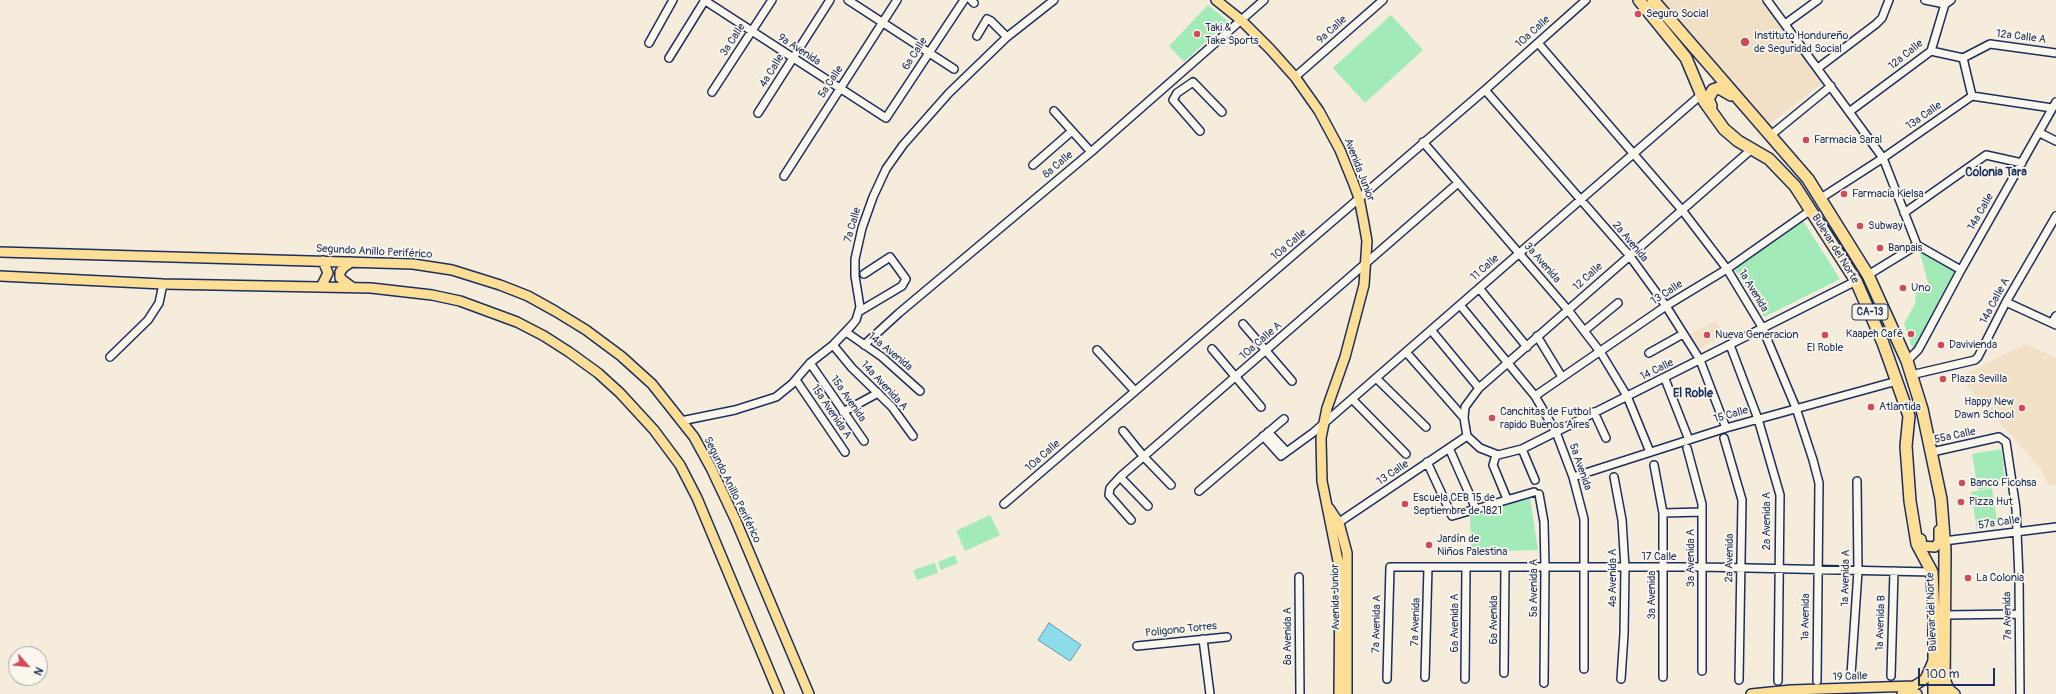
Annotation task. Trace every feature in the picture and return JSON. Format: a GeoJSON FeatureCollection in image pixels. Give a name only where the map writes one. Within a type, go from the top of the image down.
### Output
{"type":"FeatureCollection","features":[{"type":"Feature","properties":{"kind":"highway","name":"Bulevar del Norte"},"geometry":{"type":"LineString","coordinates":[[1639,0],[1686,58],[1704,101],[1724,129],[1738,141],[1753,148],[1769,159],[1795,186],[1856,281],[1897,381],[1909,416],[1906,446],[1910,500],[1917,544],[1932,572],[1934,616],[1934,694]]}},
{"type":"Feature","properties":{"kind":"highway","name":"Bulevar del Norte"},"geometry":{"type":"LineString","coordinates":[[1653,0],[1771,135],[1821,198],[1868,275],[1907,361],[1922,409],[1941,499],[1944,541],[1944,694]]}},
{"type":"Feature","properties":{"kind":"highway"},"geometry":{"type":"LineString","coordinates":[[1795,186],[1788,174],[1768,154],[1728,126],[1710,105],[1708,99],[1710,92],[1719,88],[1724,89],[1740,103],[1780,148],[1815,193],[1877,295]]}},
{"type":"Feature","properties":{"kind":"main road","name":"Avenida Junior"},"geometry":{"type":"LineString","coordinates":[[1216,0],[1241,20],[1295,77],[1319,111],[1340,150],[1359,198],[1366,241],[1366,263],[1360,304],[1323,424],[1320,466],[1327,506],[1346,547],[1348,570],[1347,694]]}},
{"type":"Feature","properties":{"kind":"main road","name":"Segundo Anillo Periférico"},"geometry":{"type":"LineString","coordinates":[[0,252],[413,264],[452,270],[500,285],[528,296],[586,330],[621,356],[652,384],[694,437],[714,474],[736,521],[808,694]]}},
{"type":"Feature","properties":{"kind":"main road"},"geometry":{"type":"LineString","coordinates":[[321,287],[328,273],[323,261]]}},
{"type":"Feature","properties":{"kind":"main road"},"geometry":{"type":"LineString","coordinates":[[351,262],[340,272],[340,278],[352,286]]}},
{"type":"Feature","properties":{"kind":"main road"},"geometry":{"type":"LineString","coordinates":[[0,276],[163,284],[321,287],[352,286],[460,301],[488,310],[516,322],[569,352],[598,373],[620,393],[665,444],[694,491],[779,694]]}},
{"type":"Feature","properties":{"kind":"main road"},"geometry":{"type":"LineString","coordinates":[[1909,416],[1910,455],[1922,546],[1932,548],[1939,542],[1940,534],[1935,495],[1928,461],[1922,409]]}},
{"type":"Feature","properties":{"kind":"main road","name":"Avenida Junior"},"geometry":{"type":"LineString","coordinates":[[1335,525],[1340,571],[1339,694]]}},
{"type":"Feature","properties":{"kind":"main road","name":"19 Calle"},"geometry":{"type":"LineString","coordinates":[[1751,694],[1791,690],[1841,692],[1914,686],[1925,679],[1933,659]]}},
{"type":"Feature","properties":{"kind":"main road"},"geometry":{"type":"LineString","coordinates":[[1944,678],[1949,689],[1954,694]]}},
{"type":"Feature","properties":{"kind":"main road"},"geometry":{"type":"LineString","coordinates":[[1902,694],[1917,694]]}},
{"type":"Feature","properties":{"kind":"street"},"geometry":{"type":"LineString","coordinates":[[649,43],[673,0]]}},
{"type":"Feature","properties":{"kind":"street"},"geometry":{"type":"LineString","coordinates":[[669,58],[704,0]]}},
{"type":"Feature","properties":{"kind":"street","name":"9a Avenida"},"geometry":{"type":"LineString","coordinates":[[704,0],[883,118]]}},
{"type":"Feature","properties":{"kind":"street","name":"3a Calle"},"geometry":{"type":"LineString","coordinates":[[712,92],[772,0]]}},
{"type":"Feature","properties":{"kind":"street","name":"4a Calle"},"geometry":{"type":"LineString","coordinates":[[758,114],[830,0]]}},
{"type":"Feature","properties":{"kind":"street"},"geometry":{"type":"LineString","coordinates":[[848,0],[954,69]]}},
{"type":"Feature","properties":{"kind":"street","name":"5a Calle"},"geometry":{"type":"LineString","coordinates":[[784,176],[898,0]]}},
{"type":"Feature","properties":{"kind":"street","name":"6a Calle"},"geometry":{"type":"LineString","coordinates":[[883,118],[888,116],[964,0]]}},
{"type":"Feature","properties":{"kind":"street","name":"7a Calle"},"geometry":{"type":"LineString","coordinates":[[860,312],[854,276],[855,259],[871,203],[886,169],[926,117],[1007,37],[1054,0]]}},
{"type":"Feature","properties":{"kind":"street","name":"8a Calle"},"geometry":{"type":"LineString","coordinates":[[864,345],[899,313],[1091,152],[1264,0]]}},
{"type":"Feature","properties":{"kind":"street","name":"9a Calle"},"geometry":{"type":"LineString","coordinates":[[1295,77],[1383,0]]}},
{"type":"Feature","properties":{"kind":"street","name":"10a Calle"},"geometry":{"type":"LineString","coordinates":[[1004,504],[1134,390],[1485,90],[1586,0]]}},
{"type":"Feature","properties":{"kind":"street"},"geometry":{"type":"LineString","coordinates":[[1768,0],[1883,158],[1917,245],[1961,270]]}},
{"type":"Feature","properties":{"kind":"street"},"geometry":{"type":"LineString","coordinates":[[1785,24],[1818,0]]}},
{"type":"Feature","properties":{"kind":"street"},"geometry":{"type":"LineString","coordinates":[[1818,68],[1876,24],[1882,18],[1888,0]]}},
{"type":"Feature","properties":{"kind":"street"},"geometry":{"type":"LineString","coordinates":[[1925,0],[1948,2]]}},
{"type":"Feature","properties":{"kind":"street","name":"12a Calle"},"geometry":{"type":"LineString","coordinates":[[1850,112],[1931,51],[1948,2]]}},
{"type":"Feature","properties":{"kind":"street"},"geometry":{"type":"LineString","coordinates":[[977,36],[987,19],[1007,37]]}},
{"type":"Feature","properties":{"kind":"street","name":"1a Avenida"},"geometry":{"type":"LineString","coordinates":[[1538,43],[1682,210],[1726,269],[1762,327],[1796,408],[1819,483],[1817,681]]}},
{"type":"Feature","properties":{"kind":"street","name":"12a Calle A"},"geometry":{"type":"LineString","coordinates":[[1963,58],[1990,44],[2056,52]]}},
{"type":"Feature","properties":{"kind":"street"},"geometry":{"type":"LineString","coordinates":[[1931,51],[1963,58],[1972,96],[2054,105]]}},
{"type":"Feature","properties":{"kind":"street"},"geometry":{"type":"LineString","coordinates":[[1178,75],[1186,86]]}},
{"type":"Feature","properties":{"kind":"street"},"geometry":{"type":"LineString","coordinates":[[1200,131],[1174,100],[1177,93],[1191,82],[1196,84],[1222,112]]}},
{"type":"Feature","properties":{"kind":"street"},"geometry":{"type":"LineString","coordinates":[[1771,135],[1831,86]]}},
{"type":"Feature","properties":{"kind":"street","name":"2a Avenida"},"geometry":{"type":"LineString","coordinates":[[1485,90],[1629,256],[1666,306],[1700,360],[1726,428]]}},
{"type":"Feature","properties":{"kind":"street","name":"11 Calle"},"geometry":{"type":"LineString","coordinates":[[1266,434],[1284,454],[1323,424],[1702,94]]}},
{"type":"Feature","properties":{"kind":"street","name":"13a Calle"},"geometry":{"type":"LineString","coordinates":[[1821,198],[1883,158],[1972,96]]}},
{"type":"Feature","properties":{"kind":"street","name":"14a Calle"},"geometry":{"type":"LineString","coordinates":[[1907,361],[1918,350],[1961,270],[2040,133],[2054,105]]}},
{"type":"Feature","properties":{"kind":"street"},"geometry":{"type":"LineString","coordinates":[[1054,111],[1091,152]]}},
{"type":"Feature","properties":{"kind":"street"},"geometry":{"type":"LineString","coordinates":[[1033,165],[1072,131]]}},
{"type":"Feature","properties":{"kind":"street"},"geometry":{"type":"LineString","coordinates":[[2040,133],[2056,141]]}},
{"type":"Feature","properties":{"kind":"street","name":"3a Avenida"},"geometry":{"type":"LineString","coordinates":[[1423,142],[1568,310],[1584,331],[1600,353],[1627,396],[1650,452]]}},
{"type":"Feature","properties":{"kind":"street","name":"12 Calle"},"geometry":{"type":"LineString","coordinates":[[1467,436],[1464,418],[1465,407],[1480,388],[1753,148]]}},
{"type":"Feature","properties":{"kind":"street"},"geometry":{"type":"LineString","coordinates":[[1904,212],[1986,155],[2022,163]]}},
{"type":"Feature","properties":{"kind":"street","name":"10a Calle A"},"geometry":{"type":"LineString","coordinates":[[1131,520],[1109,495],[1110,488],[1120,477],[1458,183]]}},
{"type":"Feature","properties":{"kind":"street","name":"13 Calle"},"geometry":{"type":"LineString","coordinates":[[1535,396],[1600,353],[1666,306],[1726,269],[1811,210]]}},
{"type":"Feature","properties":{"kind":"street","name":"14a Calle A"},"geometry":{"type":"LineString","coordinates":[[1911,376],[1975,360],[1978,357],[2006,302],[2056,216]]}},
{"type":"Feature","properties":{"kind":"street"},"geometry":{"type":"LineString","coordinates":[[1868,275],[1917,245]]}},
{"type":"Feature","properties":{"kind":"street"},"geometry":{"type":"LineString","coordinates":[[681,421],[735,410],[768,400],[781,394],[797,382],[810,363],[835,348],[856,320],[860,312],[902,286],[906,279],[890,257],[864,274]]}},
{"type":"Feature","properties":{"kind":"street","name":"14 Calle"},"geometry":{"type":"LineString","coordinates":[[1496,455],[1506,454],[1522,449],[1594,412],[1665,379],[1762,327],[1856,281]]}},
{"type":"Feature","properties":{"kind":"street"},"geometry":{"type":"LineString","coordinates":[[110,357],[148,320],[160,303],[163,284]]}},
{"type":"Feature","properties":{"kind":"street"},"geometry":{"type":"LineString","coordinates":[[1479,288],[1528,347]]}},
{"type":"Feature","properties":{"kind":"street"},"geometry":{"type":"LineString","coordinates":[[2006,302],[2054,324],[2056,316]]}},
{"type":"Feature","properties":{"kind":"street"},"geometry":{"type":"LineString","coordinates":[[1584,331],[1618,303]]}},
{"type":"Feature","properties":{"kind":"street","name":"5a Avenida"},"geometry":{"type":"LineString","coordinates":[[1460,305],[1535,396],[1556,432],[1573,477],[1584,519],[1584,669]]}},
{"type":"Feature","properties":{"kind":"street"},"geometry":{"type":"LineString","coordinates":[[1242,324],[1292,381]]}},
{"type":"Feature","properties":{"kind":"street"},"geometry":{"type":"LineString","coordinates":[[1431,330],[1480,388]]}},
{"type":"Feature","properties":{"kind":"street","name":"14a Avenida"},"geometry":{"type":"LineString","coordinates":[[846,332],[882,357],[920,391]]}},
{"type":"Feature","properties":{"kind":"street"},"geometry":{"type":"LineString","coordinates":[[1649,353],[1683,334]]}},
{"type":"Feature","properties":{"kind":"street"},"geometry":{"type":"LineString","coordinates":[[1538,336],[1562,377]]}},
{"type":"Feature","properties":{"kind":"street","name":"2a Avenida A"},"geometry":{"type":"LineString","coordinates":[[1730,345],[1758,419],[1780,495],[1778,681]]}},
{"type":"Feature","properties":{"kind":"street","name":"14a Avenida A"},"geometry":{"type":"LineString","coordinates":[[835,348],[892,407],[913,436]]}},
{"type":"Feature","properties":{"kind":"street"},"geometry":{"type":"LineString","coordinates":[[1212,349],[1261,407]]}},
{"type":"Feature","properties":{"kind":"street"},"geometry":{"type":"LineString","coordinates":[[1097,350],[1134,390]]}},
{"type":"Feature","properties":{"kind":"street"},"geometry":{"type":"LineString","coordinates":[[1406,352],[1464,418]]}},
{"type":"Feature","properties":{"kind":"street","name":"15a Avenida"},"geometry":{"type":"LineString","coordinates":[[810,363],[864,441]]}},
{"type":"Feature","properties":{"kind":"street"},"geometry":{"type":"LineString","coordinates":[[1376,378],[1426,426]]}},
{"type":"Feature","properties":{"kind":"street"},"geometry":{"type":"LineString","coordinates":[[1665,379],[1689,440]]}},
{"type":"Feature","properties":{"kind":"street","name":"15 Calle"},"geometry":{"type":"LineString","coordinates":[[1573,477],[1726,428],[1897,381]]}},
{"type":"Feature","properties":{"kind":"street","name":"15a Avenida A"},"geometry":{"type":"LineString","coordinates":[[797,382],[844,452]]}},
{"type":"Feature","properties":{"kind":"street"},"geometry":{"type":"LineString","coordinates":[[843,412],[878,393]]}},
{"type":"Feature","properties":{"kind":"street"},"geometry":{"type":"LineString","coordinates":[[1352,399],[1406,454]]}},
{"type":"Feature","properties":{"kind":"street"},"geometry":{"type":"LineString","coordinates":[[1594,412],[1606,438]]}},
{"type":"Feature","properties":{"kind":"street"},"geometry":{"type":"LineString","coordinates":[[1199,491],[1284,419]]}},
{"type":"Feature","properties":{"kind":"street"},"geometry":{"type":"LineString","coordinates":[[1123,431],[1144,457],[1171,485]]}},
{"type":"Feature","properties":{"kind":"street"},"geometry":{"type":"LineString","coordinates":[[1427,462],[1450,514],[1455,516],[1507,499],[1493,465],[1496,455],[1480,448],[1467,436]]}},
{"type":"Feature","properties":{"kind":"street","name":"13 Calle"},"geometry":{"type":"LineString","coordinates":[[1335,525],[1467,436]]}},
{"type":"Feature","properties":{"kind":"street","name":"55a Calle"},"geometry":{"type":"LineString","coordinates":[[1932,452],[1999,437],[2006,442]]}},
{"type":"Feature","properties":{"kind":"street","name":"2a Avenida"},"geometry":{"type":"LineString","coordinates":[[1724,438],[1742,500],[1739,680]]}},
{"type":"Feature","properties":{"kind":"street","name":"7a Avenida"},"geometry":{"type":"LineString","coordinates":[[2006,442],[2016,509],[2020,694]]}},
{"type":"Feature","properties":{"kind":"street"},"geometry":{"type":"LineString","coordinates":[[1449,448],[1476,509]]}},
{"type":"Feature","properties":{"kind":"street","name":"3a Avenida A"},"geometry":{"type":"LineString","coordinates":[[1687,448],[1702,504],[1702,671]]}},
{"type":"Feature","properties":{"kind":"street"},"geometry":{"type":"LineString","coordinates":[[1522,449],[1535,480]]}},
{"type":"Feature","properties":{"kind":"street","name":"3a Avenida"},"geometry":{"type":"LineString","coordinates":[[1654,465],[1663,512],[1663,677]]}},
{"type":"Feature","properties":{"kind":"street"},"geometry":{"type":"LineString","coordinates":[[1120,477],[1148,506]]}},
{"type":"Feature","properties":{"kind":"street","name":"4a Avenida A"},"geometry":{"type":"LineString","coordinates":[[1614,477],[1622,520],[1625,568],[1624,634],[1621,679]]}},
{"type":"Feature","properties":{"kind":"street","name":"1a Avenida A"},"geometry":{"type":"LineString","coordinates":[[1851,675],[1858,571],[1857,481]]}},
{"type":"Feature","properties":{"kind":"street","name":"5a Avenida A"},"geometry":{"type":"LineString","coordinates":[[1507,499],[1536,493],[1544,522],[1544,683]]}},
{"type":"Feature","properties":{"kind":"street"},"geometry":{"type":"LineString","coordinates":[[1663,512],[1702,512]]}},
{"type":"Feature","properties":{"kind":"street","name":"57a Calle"},"geometry":{"type":"LineString","coordinates":[[1944,541],[2056,526]]}},
{"type":"Feature","properties":{"kind":"street","name":"17 Calle"},"geometry":{"type":"LineString","coordinates":[[1388,570],[1390,567],[1663,567],[1932,572]]}},
{"type":"Feature","properties":{"kind":"street","name":"7a Avenida"},"geometry":{"type":"LineString","coordinates":[[1425,678],[1428,567]]}},
{"type":"Feature","properties":{"kind":"street","name":"6a Avenida A"},"geometry":{"type":"LineString","coordinates":[[1466,567],[1466,679]]}},
{"type":"Feature","properties":{"kind":"street","name":"6a Avenida"},"geometry":{"type":"LineString","coordinates":[[1504,673],[1505,567]]}},
{"type":"Feature","properties":{"kind":"street","name":"7a Avenida A"},"geometry":{"type":"LineString","coordinates":[[1387,678],[1388,570]]}},
{"type":"Feature","properties":{"kind":"street","name":"1a Avenida B"},"geometry":{"type":"LineString","coordinates":[[1890,676],[1894,571]]}},
{"type":"Feature","properties":{"kind":"street","name":"8a Avenida A"},"geometry":{"type":"LineString","coordinates":[[1299,577],[1300,694]]}},
{"type":"Feature","properties":{"kind":"street"},"geometry":{"type":"LineString","coordinates":[[1944,615],[2019,614]]}},
{"type":"Feature","properties":{"kind":"street","name":"Poligono Torres"},"geometry":{"type":"LineString","coordinates":[[1137,646],[1227,637]]}},
{"type":"Feature","properties":{"kind":"street"},"geometry":{"type":"LineString","coordinates":[[1203,639],[1210,694]]}},
{"type":"Feature","properties":{"kind":"shaded area","name":"Instituto Hondureño de Seguridad Social"},"geometry":{"type":"Polygon","coordinates":[[[1662,0],[1762,0],[1823,83],[1768,125],[1662,0]]]}},
{"type":"Feature","properties":{"kind":"shaded area","name":"Nueva Generacion"},"geometry":{"type":"Polygon","coordinates":[[[1716,321],[1725,336],[1699,348],[1690,334],[1716,321]]]}},
{"type":"Feature","properties":{"kind":"shaded area","name":"Happy New Dawn School"},"geometry":{"type":"Polygon","coordinates":[[[2026,344],[2056,358],[2056,484],[2053,486],[2047,483],[2041,469],[1959,377],[2026,344]]]}},
{"type":"Feature","properties":{"kind":"green space","name":"Taki & Take Sports"},"geometry":{"type":"Polygon","coordinates":[[[1208,5],[1228,21],[1184,62],[1169,46],[1208,5]]]}},
{"type":"Feature","properties":{"kind":"green space"},"geometry":{"type":"Polygon","coordinates":[[[1391,15],[1423,50],[1365,103],[1333,68],[1391,15]]]}},
{"type":"Feature","properties":{"kind":"green space"},"geometry":{"type":"Polygon","coordinates":[[[1800,216],[1840,279],[1764,317],[1731,263],[1800,216]]]}},
{"type":"Feature","properties":{"kind":"green space"},"geometry":{"type":"Polygon","coordinates":[[[1918,246],[1956,269],[1913,350],[1904,324],[1915,304],[1916,292],[1928,283],[1918,246]]]}},
{"type":"Feature","properties":{"kind":"green space"},"geometry":{"type":"Polygon","coordinates":[[[2001,449],[2004,466],[2002,467],[2006,484],[1978,490],[1972,454],[2001,449]]]}},
{"type":"Feature","properties":{"kind":"green space"},"geometry":{"type":"Polygon","coordinates":[[[1992,488],[1998,526],[1977,530],[1971,492],[1992,488]]]}},
{"type":"Feature","properties":{"kind":"green space"},"geometry":{"type":"Polygon","coordinates":[[[1530,497],[1538,550],[1471,552],[1470,513],[1530,497]]]}},
{"type":"Feature","properties":{"kind":"green space"},"geometry":{"type":"Polygon","coordinates":[[[990,515],[1000,535],[965,551],[956,531],[990,515]]]}},
{"type":"Feature","properties":{"kind":"green space"},"geometry":{"type":"Polygon","coordinates":[[[955,555],[958,563],[941,570],[938,562],[955,555]]]}},
{"type":"Feature","properties":{"kind":"green space"},"geometry":{"type":"Polygon","coordinates":[[[935,563],[938,573],[917,580],[913,570],[935,563]]]}},
{"type":"Feature","properties":{"kind":"water"},"geometry":{"type":"Polygon","coordinates":[[[1049,623],[1081,645],[1070,661],[1038,640],[1049,623]]]}},
{"type":"Feature","properties":{"kind":"place","name":"Seguro Social"},"geometry":{"type":"Point","coordinates":[1638,14]}},
{"type":"Feature","properties":{"kind":"place","name":"Taki & Take Sports"},"geometry":{"type":"Point","coordinates":[1197,34]}},
{"type":"Feature","properties":{"kind":"place","name":"Instituto Hondureño de Seguridad Social"},"geometry":{"type":"Point","coordinates":[1745,42]}},
{"type":"Feature","properties":{"kind":"place","name":"Farmacia Saral"},"geometry":{"type":"Point","coordinates":[1806,140]}},
{"type":"Feature","properties":{"kind":"place","name":"Farmacia Kielsa"},"geometry":{"type":"Point","coordinates":[1844,194]}},
{"type":"Feature","properties":{"kind":"place","name":"Subway"},"geometry":{"type":"Point","coordinates":[1860,226]}},
{"type":"Feature","properties":{"kind":"place","name":"Banpais"},"geometry":{"type":"Point","coordinates":[1880,248]}},
{"type":"Feature","properties":{"kind":"place","name":"Uno"},"geometry":{"type":"Point","coordinates":[1903,288]}},
{"type":"Feature","properties":{"kind":"place","name":"Kaapeh Café"},"geometry":{"type":"Point","coordinates":[1911,334]}},
{"type":"Feature","properties":{"kind":"place","name":"Nueva Generacion"},"geometry":{"type":"Point","coordinates":[1707,335]}},
{"type":"Feature","properties":{"kind":"place","name":"El Roble"},"geometry":{"type":"Point","coordinates":[1825,335]}},
{"type":"Feature","properties":{"kind":"place","name":"Davivienda"},"geometry":{"type":"Point","coordinates":[1941,345]}},
{"type":"Feature","properties":{"kind":"place","name":"Plaza Sevilla"},"geometry":{"type":"Point","coordinates":[1943,379]}},
{"type":"Feature","properties":{"kind":"place","name":"Atlantida"},"geometry":{"type":"Point","coordinates":[1871,407]}},
{"type":"Feature","properties":{"kind":"place","name":"Happy New Dawn School"},"geometry":{"type":"Point","coordinates":[2022,408]}},
{"type":"Feature","properties":{"kind":"place","name":"Canchitas de Futbol rapido Buenos Aires"},"geometry":{"type":"Point","coordinates":[1492,418]}},
{"type":"Feature","properties":{"kind":"place","name":"Banco Ficohsa"},"geometry":{"type":"Point","coordinates":[1962,483]}},
{"type":"Feature","properties":{"kind":"place","name":"Pizza Hut"},"geometry":{"type":"Point","coordinates":[1961,502]}},
{"type":"Feature","properties":{"kind":"place","name":"Escuela CEB 15 de Septiembre de 1821"},"geometry":{"type":"Point","coordinates":[1405,504]}},
{"type":"Feature","properties":{"kind":"place","name":"Jardín de Niños Palestina"},"geometry":{"type":"Point","coordinates":[1429,545]}},
{"type":"Feature","properties":{"kind":"place","name":"La Colonia"},"geometry":{"type":"Point","coordinates":[1968,578]}},
{"type":"Feature","properties":{"kind":"district","name":"Colonia Tara"},"geometry":{"type":"Point","coordinates":[1996,173]}},
{"type":"Feature","properties":{"kind":"district","name":"El Roble"},"geometry":{"type":"Point","coordinates":[1693,394]}}]}
